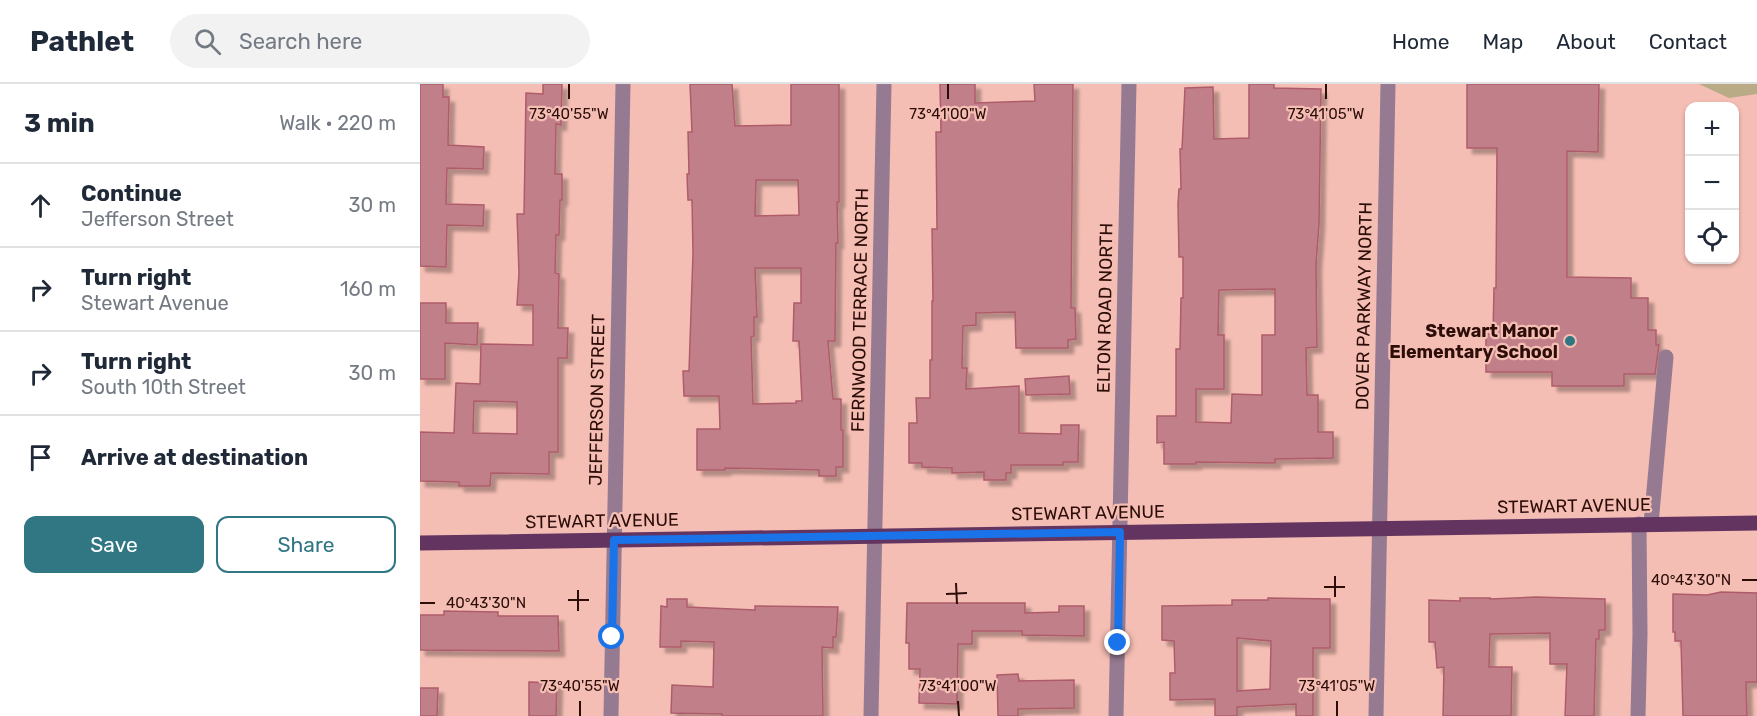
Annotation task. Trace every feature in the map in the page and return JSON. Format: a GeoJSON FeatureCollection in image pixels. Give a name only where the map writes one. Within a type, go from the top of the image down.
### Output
{"type":"FeatureCollection","features":[{"type":"Feature","properties":{"kind":"main road","name":"STEWART AVENUE"},"geometry":{"type":"LineString","coordinates":[[420,543],[1757,523]]}},
{"type":"Feature","properties":{"kind":"street","name":"JEFFERSON STREET"},"geometry":{"type":"LineString","coordinates":[[611,716],[623,84]]}},
{"type":"Feature","properties":{"kind":"street","name":"FERNWOOD TERRACE NORTH"},"geometry":{"type":"LineString","coordinates":[[871,716],[884,84]]}},
{"type":"Feature","properties":{"kind":"street","name":"ELTON ROAD NORTH"},"geometry":{"type":"LineString","coordinates":[[1116,716],[1129,84]]}},
{"type":"Feature","properties":{"kind":"street","name":"DOVER PARKWAY NORTH"},"geometry":{"type":"LineString","coordinates":[[1376,716],[1388,84]]}},
{"type":"Feature","properties":{"kind":"street"},"geometry":{"type":"LineString","coordinates":[[1638,716],[1645,524],[1666,357]]}},
{"type":"Feature","properties":{"kind":"shaded area"},"geometry":{"type":"Polygon","coordinates":[[[1699,84],[1757,84],[1757,94],[1729,98],[1699,84]]]}},
{"type":"Feature","properties":{"kind":"building"},"geometry":{"type":"Polygon","coordinates":[[[420,84],[443,84],[443,97],[449,97],[448,145],[484,147],[483,169],[447,168],[446,204],[484,205],[483,226],[447,225],[446,267],[420,266],[420,84]]]}},
{"type":"Feature","properties":{"kind":"building"},"geometry":{"type":"Polygon","coordinates":[[[543,84],[562,84],[561,125],[556,124],[555,174],[562,174],[562,200],[560,200],[559,235],[556,235],[555,273],[559,274],[558,328],[568,328],[567,358],[558,358],[558,452],[549,452],[549,474],[491,473],[490,486],[459,486],[459,482],[420,481],[420,432],[454,433],[456,383],[480,384],[481,344],[533,345],[533,305],[517,305],[519,273],[517,214],[524,214],[526,93],[543,94],[543,84]],[[474,401],[473,433],[517,434],[517,402],[474,401]]]}},
{"type":"Feature","properties":{"kind":"building"},"geometry":{"type":"Polygon","coordinates":[[[690,84],[732,84],[735,126],[791,125],[791,84],[839,84],[839,202],[837,202],[835,341],[828,341],[833,399],[841,399],[841,430],[843,430],[843,467],[836,467],[836,476],[819,476],[819,470],[725,468],[725,470],[697,470],[697,429],[720,429],[719,396],[684,396],[683,371],[689,371],[693,253],[692,200],[688,200],[687,174],[689,174],[688,132],[692,132],[690,84]],[[756,180],[755,216],[799,215],[798,180],[756,180]],[[755,268],[757,317],[754,317],[754,336],[751,337],[753,404],[796,403],[796,401],[802,401],[799,341],[793,341],[794,303],[801,303],[801,268],[755,268]]]}},
{"type":"Feature","properties":{"kind":"building"},"geometry":{"type":"Polygon","coordinates":[[[940,84],[975,84],[975,103],[1035,101],[1034,84],[1073,84],[1071,308],[1075,308],[1076,339],[1068,340],[1068,348],[1016,348],[1015,312],[976,313],[976,325],[963,326],[962,368],[967,368],[966,389],[1019,386],[1019,433],[1061,434],[1061,425],[1079,425],[1078,462],[1063,462],[1063,465],[1011,465],[1011,473],[1006,473],[1006,480],[984,480],[984,472],[952,473],[952,468],[922,467],[922,463],[909,463],[909,423],[917,423],[916,398],[930,398],[933,301],[932,229],[937,229],[936,132],[941,132],[940,84]]]}},
{"type":"Feature","properties":{"kind":"building"},"geometry":{"type":"Polygon","coordinates":[[[1249,84],[1274,84],[1274,88],[1321,89],[1319,224],[1316,264],[1317,347],[1306,348],[1307,395],[1318,395],[1318,432],[1333,432],[1333,458],[1275,459],[1275,463],[1164,464],[1164,442],[1157,443],[1157,416],[1176,416],[1176,349],[1180,349],[1181,298],[1183,298],[1183,257],[1179,257],[1178,204],[1179,189],[1181,189],[1180,149],[1182,149],[1185,88],[1213,87],[1214,139],[1249,138],[1249,84]],[[1275,289],[1219,290],[1218,335],[1224,335],[1224,389],[1196,389],[1196,422],[1231,423],[1232,394],[1262,395],[1262,335],[1275,335],[1275,289]]]}},
{"type":"Feature","properties":{"kind":"building"},"geometry":{"type":"Polygon","coordinates":[[[1467,84],[1599,84],[1598,152],[1567,151],[1567,277],[1631,278],[1631,298],[1648,298],[1648,330],[1656,330],[1656,345],[1659,345],[1655,374],[1624,374],[1624,386],[1552,386],[1552,372],[1486,372],[1486,334],[1493,334],[1494,288],[1496,288],[1497,148],[1467,148],[1467,84]]]}},
{"type":"Feature","properties":{"kind":"building"},"geometry":{"type":"Polygon","coordinates":[[[420,303],[446,303],[446,323],[478,323],[477,345],[445,343],[445,379],[420,379],[420,303]]]}},
{"type":"Feature","properties":{"kind":"building"},"geometry":{"type":"Polygon","coordinates":[[[1069,376],[1070,394],[1026,395],[1025,379],[1069,376]]]}},
{"type":"Feature","properties":{"kind":"building"},"geometry":{"type":"Polygon","coordinates":[[[1721,592],[1757,593],[1757,682],[1746,682],[1747,716],[1683,716],[1681,641],[1675,641],[1675,632],[1673,632],[1673,594],[1707,595],[1721,592]]]}},
{"type":"Feature","properties":{"kind":"building"},"geometry":{"type":"Polygon","coordinates":[[[1268,598],[1330,599],[1330,648],[1313,648],[1313,716],[1296,716],[1296,704],[1237,707],[1237,716],[1215,716],[1215,699],[1170,700],[1170,673],[1175,673],[1174,641],[1162,640],[1162,606],[1232,605],[1232,600],[1268,600],[1268,598]],[[1237,638],[1237,691],[1270,689],[1271,641],[1237,638]]]}},
{"type":"Feature","properties":{"kind":"building"},"geometry":{"type":"Polygon","coordinates":[[[1460,598],[1605,599],[1605,630],[1599,630],[1599,639],[1596,639],[1594,716],[1565,716],[1567,664],[1550,664],[1550,633],[1490,634],[1489,667],[1512,667],[1511,716],[1443,716],[1444,667],[1437,668],[1435,642],[1429,642],[1429,600],[1460,601],[1460,598]]]}},
{"type":"Feature","properties":{"kind":"building"},"geometry":{"type":"Polygon","coordinates":[[[667,599],[687,599],[687,607],[755,610],[755,606],[838,607],[833,648],[822,647],[823,716],[722,716],[722,714],[671,713],[672,685],[713,687],[714,642],[681,641],[681,647],[660,647],[661,606],[667,607],[667,599]]]}},
{"type":"Feature","properties":{"kind":"building"},"geometry":{"type":"Polygon","coordinates":[[[907,603],[1025,603],[1025,613],[1059,612],[1059,606],[1084,606],[1084,636],[1022,635],[1022,631],[972,631],[972,644],[958,644],[957,704],[919,703],[920,669],[909,669],[909,643],[906,643],[907,603]]]}},
{"type":"Feature","properties":{"kind":"building"},"geometry":{"type":"Polygon","coordinates":[[[444,611],[498,612],[498,616],[558,616],[559,651],[420,650],[420,615],[444,615],[444,611]]]}},
{"type":"Feature","properties":{"kind":"building"},"geometry":{"type":"Polygon","coordinates":[[[1018,674],[1019,681],[1074,680],[1074,708],[1018,709],[1018,716],[998,716],[997,675],[1018,674]]]}},
{"type":"Feature","properties":{"kind":"building"},"geometry":{"type":"Polygon","coordinates":[[[529,682],[557,683],[556,716],[529,716],[529,682]]]}},
{"type":"Feature","properties":{"kind":"building"},"geometry":{"type":"Polygon","coordinates":[[[420,688],[438,688],[437,716],[420,716],[420,688]]]}},
{"type":"Feature","properties":{"kind":"place","name":"Stewart Manor Elementary School"},"geometry":{"type":"Point","coordinates":[1570,341]}},
{"type":"Feature","properties":{"kind":"route"},"geometry":{"type":"LineString","coordinates":[[612,637],[614,540],[1120,532],[1118,643]]}}]}
